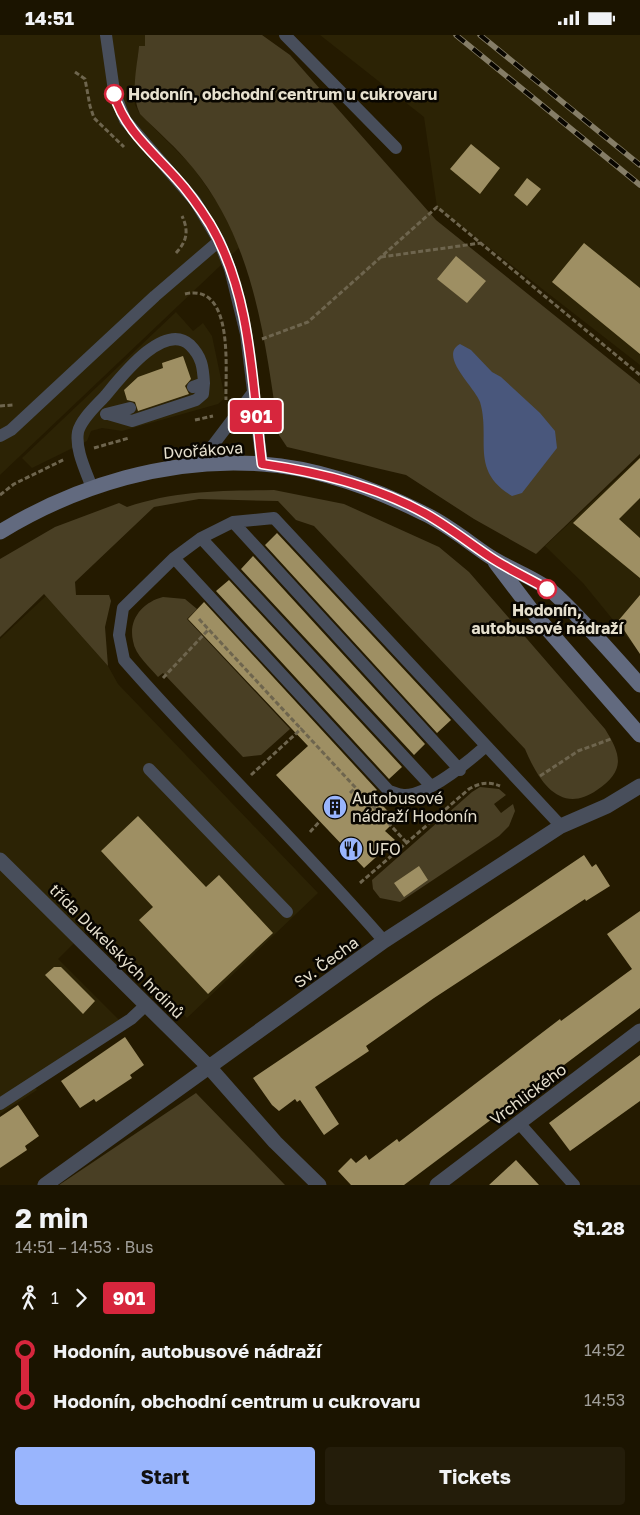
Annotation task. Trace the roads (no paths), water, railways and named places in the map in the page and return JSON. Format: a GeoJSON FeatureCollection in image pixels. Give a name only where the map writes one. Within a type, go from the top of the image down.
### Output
{"type":"FeatureCollection","features":[{"type":"Feature","properties":{"kind":"main road","name":"Dvořákova"},"geometry":{"type":"LineString","coordinates":[[0,532],[59,500],[134,475],[198,465],[262,464],[317,473],[366,488],[425,513],[491,557],[553,593],[640,685]]}},
{"type":"Feature","properties":{"kind":"main road","name":"Dvořákova"},"geometry":{"type":"LineString","coordinates":[[491,557],[536,616],[640,735]]}},
{"type":"Feature","properties":{"kind":"street","name":"Sv. Čecha"},"geometry":{"type":"LineString","coordinates":[[45,1185],[384,941],[560,827],[607,806],[640,786]]}},
{"type":"Feature","properties":{"kind":"street","name":"třída Dukelských hrdinů"},"geometry":{"type":"LineString","coordinates":[[0,860],[209,1067],[275,1142],[319,1185]]}},
{"type":"Feature","properties":{"kind":"street","name":"Vrchlického"},"geometry":{"type":"LineString","coordinates":[[438,1185],[640,1031]]}},
{"type":"Feature","properties":{"kind":"lane"},"geometry":{"type":"LineString","coordinates":[[106,35],[114,91],[125,120],[195,201],[219,241],[240,307],[254,391],[262,464]]}},
{"type":"Feature","properties":{"kind":"lane"},"geometry":{"type":"LineString","coordinates":[[284,35],[396,148]]}},
{"type":"Feature","properties":{"kind":"lane"},"geometry":{"type":"LineString","coordinates":[[0,436],[11,431],[155,296],[219,241]]}},
{"type":"Feature","properties":{"kind":"lane"},"geometry":{"type":"LineString","coordinates":[[92,412],[108,414],[132,421],[200,398],[199,385],[203,364],[194,349],[186,341],[176,339],[164,341],[152,347],[116,383],[92,412],[78,431],[79,452],[92,488]]}},
{"type":"Feature","properties":{"kind":"lane"},"geometry":{"type":"LineString","coordinates":[[198,465],[254,391]]}},
{"type":"Feature","properties":{"kind":"lane"},"geometry":{"type":"LineString","coordinates":[[108,414],[130,408]]}},
{"type":"Feature","properties":{"kind":"lane"},"geometry":{"type":"LineString","coordinates":[[384,941],[351,903],[239,786],[124,660],[119,635],[123,608],[174,558],[201,537],[233,522],[274,518],[560,827]]}},
{"type":"Feature","properties":{"kind":"lane"},"geometry":{"type":"LineString","coordinates":[[233,522],[460,770]]}},
{"type":"Feature","properties":{"kind":"lane"},"geometry":{"type":"LineString","coordinates":[[201,537],[430,785]]}},
{"type":"Feature","properties":{"kind":"lane"},"geometry":{"type":"LineString","coordinates":[[174,558],[389,791],[404,795],[419,792],[460,770],[486,746]]}},
{"type":"Feature","properties":{"kind":"lane"},"geometry":{"type":"LineString","coordinates":[[148,769],[287,912]]}},
{"type":"Feature","properties":{"kind":"lane"},"geometry":{"type":"LineString","coordinates":[[0,1104],[131,1019],[146,1005]]}},
{"type":"Feature","properties":{"kind":"lane"},"geometry":{"type":"LineString","coordinates":[[519,1123],[574,1185]]}},
{"type":"Feature","properties":{"kind":"water"},"geometry":{"type":"Polygon","coordinates":[[[460,344],[471,350],[492,372],[501,377],[540,413],[555,431],[557,448],[522,493],[512,496],[490,476],[484,453],[483,416],[480,402],[455,364],[453,356],[454,349],[460,344]]]}},
{"type":"Feature","properties":{"kind":"railway"},"geometry":{"type":"LineString","coordinates":[[456,35],[640,185]]}},
{"type":"Feature","properties":{"kind":"railway"},"geometry":{"type":"LineString","coordinates":[[480,35],[640,165]]}},
{"type":"Feature","properties":{"kind":"place","name":"Hodonín, obchodní centrum u cukrovaru"},"geometry":{"type":"Point","coordinates":[114,94]}},
{"type":"Feature","properties":{"kind":"place","name":"Hodonín, autobusové nádraží"},"geometry":{"type":"Point","coordinates":[547,589]}},
{"type":"Feature","properties":{"kind":"place","name":"Autobusové nádraží Hodonín"},"geometry":{"type":"Point","coordinates":[335,807]}},
{"type":"Feature","properties":{"kind":"place","name":"UFO"},"geometry":{"type":"Point","coordinates":[351,849]}}]}
